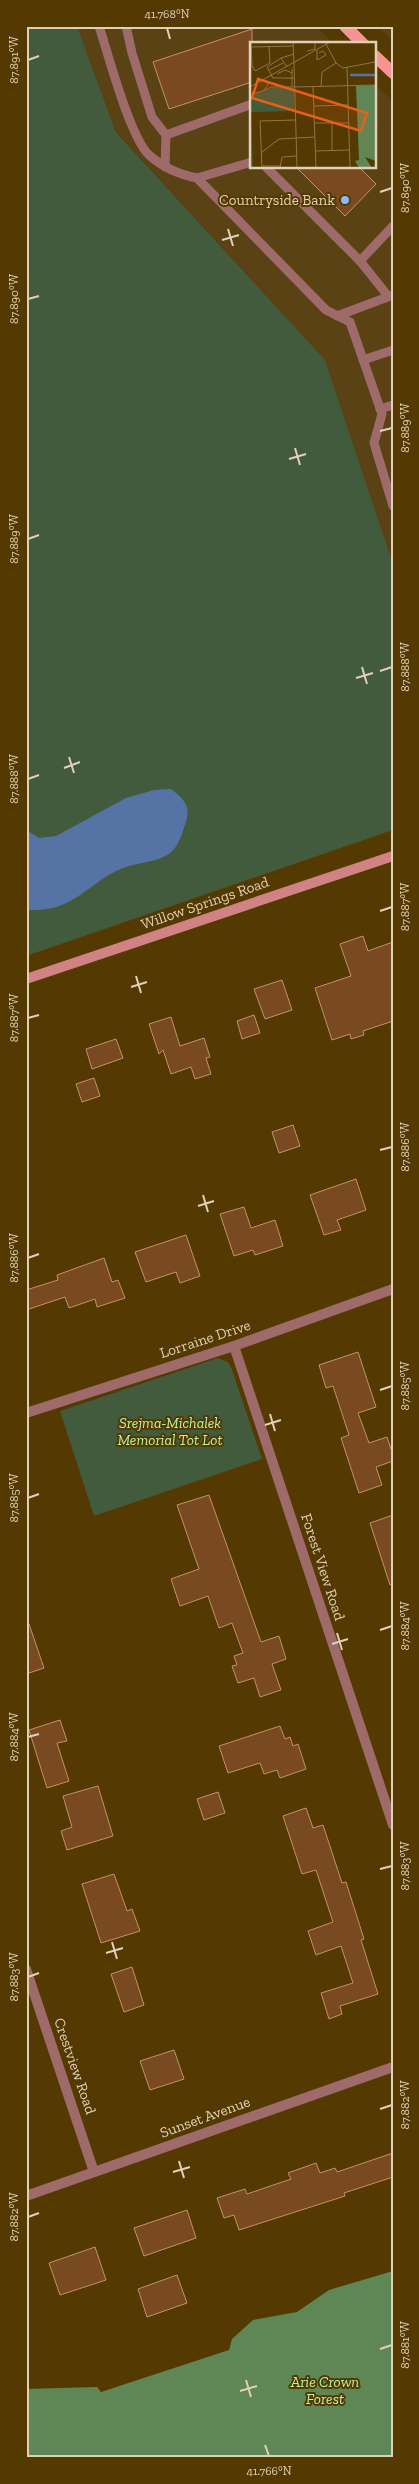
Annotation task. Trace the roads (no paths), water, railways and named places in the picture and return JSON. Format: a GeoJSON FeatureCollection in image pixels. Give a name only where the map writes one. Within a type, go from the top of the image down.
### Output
{"type":"FeatureCollection","features":[{"type":"Feature","properties":{"kind":"main road"},"geometry":{"type":"LineString","coordinates":[[346,26],[357,41]]}},
{"type":"Feature","properties":{"kind":"main road"},"geometry":{"type":"LineString","coordinates":[[376,57],[393,73]]}},
{"type":"Feature","properties":{"kind":"main road","name":"Willow Springs Road"},"geometry":{"type":"LineString","coordinates":[[26,979],[393,856]]}},
{"type":"Feature","properties":{"kind":"street","name":"Lorraine Drive"},"geometry":{"type":"LineString","coordinates":[[26,1413],[234,1346],[393,1289]]}},
{"type":"Feature","properties":{"kind":"street","name":"Forest View Road"},"geometry":{"type":"LineString","coordinates":[[234,1346],[393,1825]]}},
{"type":"Feature","properties":{"kind":"street","name":"Crestview Road"},"geometry":{"type":"LineString","coordinates":[[26,1969],[94,2172]]}},
{"type":"Feature","properties":{"kind":"street","name":"Sunset Avenue"},"geometry":{"type":"LineString","coordinates":[[26,2196],[393,2067]]}},
{"type":"Feature","properties":{"kind":"lane"},"geometry":{"type":"LineString","coordinates":[[99,26],[128,116],[148,154],[173,173],[197,178],[250,163]]}},
{"type":"Feature","properties":{"kind":"lane"},"geometry":{"type":"LineString","coordinates":[[126,26],[132,53],[152,117],[166,135],[165,167]]}},
{"type":"Feature","properties":{"kind":"lane"},"geometry":{"type":"LineString","coordinates":[[166,135],[250,105]]}},
{"type":"Feature","properties":{"kind":"lane"},"geometry":{"type":"LineString","coordinates":[[268,169],[360,261],[390,296],[337,316]]}},
{"type":"Feature","properties":{"kind":"lane"},"geometry":{"type":"LineString","coordinates":[[197,178],[326,310],[350,322],[382,414],[374,443],[393,506]]}},
{"type":"Feature","properties":{"kind":"lane"},"geometry":{"type":"LineString","coordinates":[[360,261],[393,226]]}},
{"type":"Feature","properties":{"kind":"lane"},"geometry":{"type":"LineString","coordinates":[[363,360],[393,350]]}},
{"type":"Feature","properties":{"kind":"lane"},"geometry":{"type":"LineString","coordinates":[[380,409],[393,405]]}},
{"type":"Feature","properties":{"kind":"water"},"geometry":{"type":"Polygon","coordinates":[[[171,789],[186,804],[188,814],[182,834],[172,851],[159,859],[115,871],[79,896],[59,906],[26,910],[26,830],[39,838],[56,836],[126,798],[154,790],[171,789]]]}},
{"type":"Feature","properties":{"kind":"place","name":"Countryside Bank"},"geometry":{"type":"Point","coordinates":[345,200]}},
{"type":"Feature","properties":{"kind":"park label","name":"Srejma-Michalek Memorial Tot Lot"},"geometry":{"type":"Point","coordinates":[170,1432]}},
{"type":"Feature","properties":{"kind":"park label","name":"Arie Crown Forest"},"geometry":{"type":"Point","coordinates":[325,2390]}}]}
